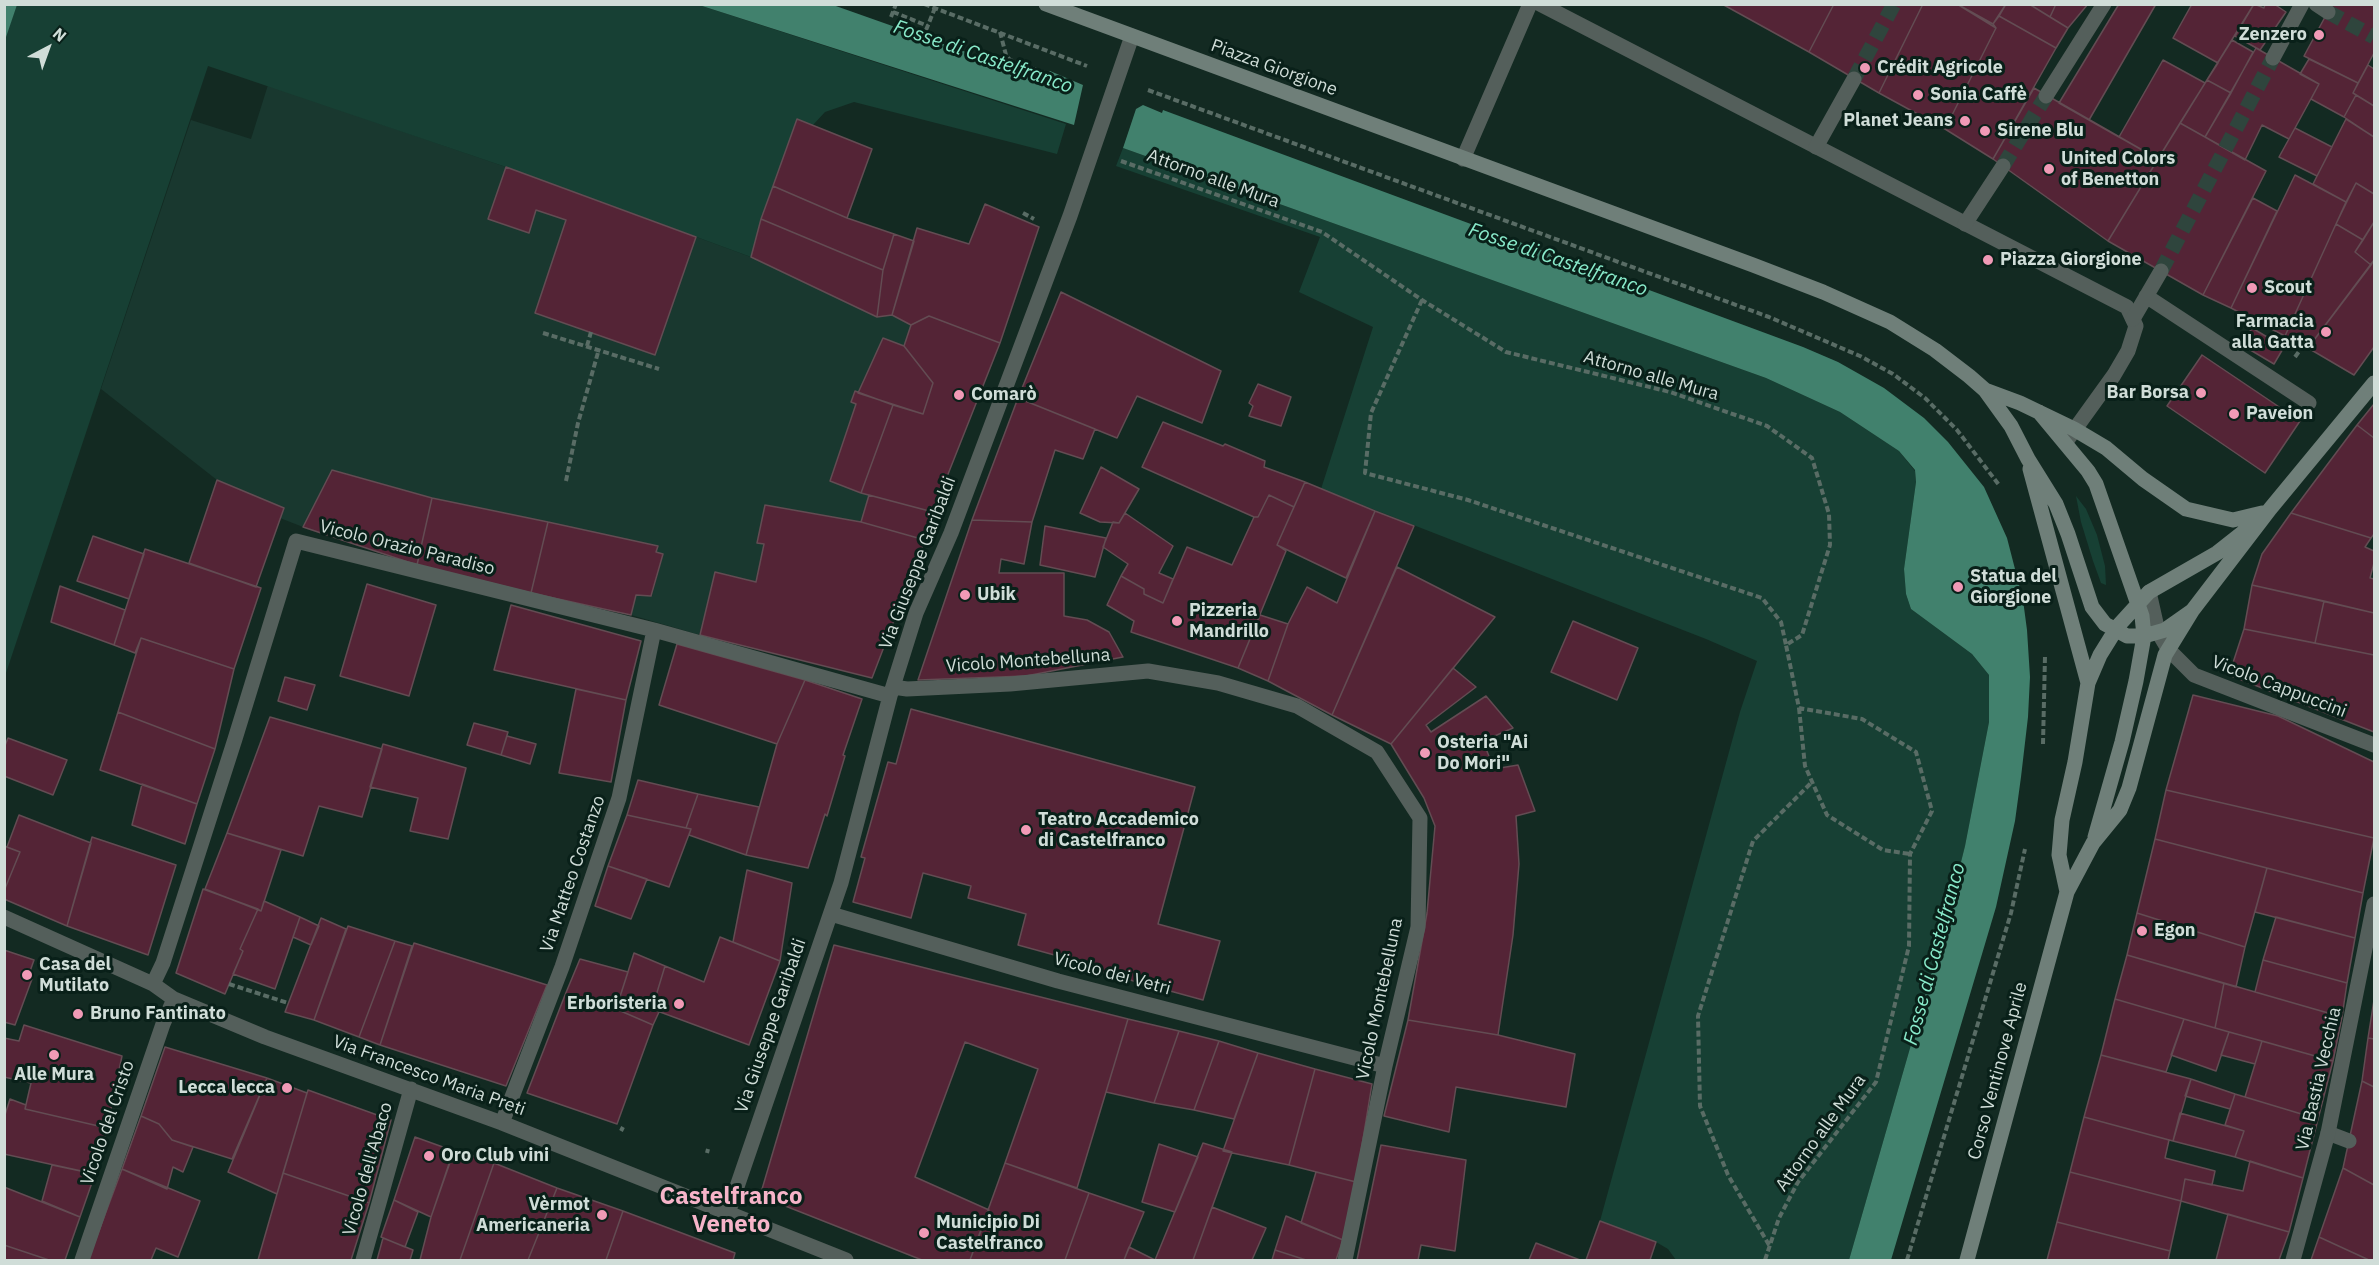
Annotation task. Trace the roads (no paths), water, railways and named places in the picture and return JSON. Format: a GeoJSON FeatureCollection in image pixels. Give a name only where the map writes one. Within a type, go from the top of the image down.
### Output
{"type":"FeatureCollection","features":[{"type":"Feature","properties":{"kind":"street","name":"Piazza Giorgione"},"geometry":{"type":"LineString","coordinates":[[1046,4],[1074,9],[1132,36],[1669,233],[1859,307],[1913,335],[1985,390]]}},
{"type":"Feature","properties":{"kind":"street"},"geometry":{"type":"LineString","coordinates":[[1463,159],[1530,4]]}},
{"type":"Feature","properties":{"kind":"street"},"geometry":{"type":"LineString","coordinates":[[1540,4],[2127,307],[2136,326],[2128,351],[2114,375],[2065,443]]}},
{"type":"Feature","properties":{"kind":"street"},"geometry":{"type":"LineString","coordinates":[[2046,96],[2104,4]]}},
{"type":"Feature","properties":{"kind":"street"},"geometry":{"type":"LineString","coordinates":[[2273,58],[2302,4]]}},
{"type":"Feature","properties":{"kind":"street","name":"Via Giuseppe Garibaldi"},"geometry":{"type":"LineString","coordinates":[[728,1213],[841,883],[891,692],[916,614],[951,532],[1093,150],[1132,36]]}},
{"type":"Feature","properties":{"kind":"street"},"geometry":{"type":"LineString","coordinates":[[1816,147],[1854,78]]}},
{"type":"Feature","properties":{"kind":"street"},"geometry":{"type":"LineString","coordinates":[[1965,224],[2003,166]]}},
{"type":"Feature","properties":{"kind":"street"},"geometry":{"type":"LineString","coordinates":[[2133,320],[2161,271]]}},
{"type":"Feature","properties":{"kind":"street"},"geometry":{"type":"LineString","coordinates":[[2146,296],[2309,404]]}},
{"type":"Feature","properties":{"kind":"street"},"geometry":{"type":"LineString","coordinates":[[2067,892],[2093,843],[2120,810],[2132,778],[2157,675],[2168,649],[2192,611],[2270,509],[2374,383]]}},
{"type":"Feature","properties":{"kind":"street"},"geometry":{"type":"LineString","coordinates":[[1985,390],[2074,429],[2106,448],[2144,479],[2186,508],[2234,520],[2247,518],[2270,509]]}},
{"type":"Feature","properties":{"kind":"street"},"geometry":{"type":"LineString","coordinates":[[1985,390],[2011,426],[2056,504],[2092,607],[2105,624],[2127,636],[2151,634],[2192,611]]}},
{"type":"Feature","properties":{"kind":"street"},"geometry":{"type":"LineString","coordinates":[[2038,412],[2096,484],[2144,598]]}},
{"type":"Feature","properties":{"kind":"street"},"geometry":{"type":"LineString","coordinates":[[2028,459],[2037,502],[2088,683]]}},
{"type":"Feature","properties":{"kind":"street"},"geometry":{"type":"LineString","coordinates":[[2067,892],[2059,855],[2062,820],[2088,683],[2100,656],[2114,630],[2144,598],[2217,553],[2270,509]]}},
{"type":"Feature","properties":{"kind":"street","name":"Vicolo Orazio Paradiso"},"geometry":{"type":"LineString","coordinates":[[153,984],[177,918],[296,541],[891,692]]}},
{"type":"Feature","properties":{"kind":"street","name":"Vicolo Cappuccini"},"geometry":{"type":"LineString","coordinates":[[2144,598],[2151,634],[2199,678],[2374,745]]}},
{"type":"Feature","properties":{"kind":"street","name":"Via Matteo Costanzo"},"geometry":{"type":"LineString","coordinates":[[502,1123],[562,967],[619,798],[654,630]]}},
{"type":"Feature","properties":{"kind":"street"},"geometry":{"type":"LineString","coordinates":[[2093,843],[2151,634]]}},
{"type":"Feature","properties":{"kind":"street","name":"Vicolo Montebelluna"},"geometry":{"type":"LineString","coordinates":[[891,692],[907,689],[1010,684],[1148,670],[1218,683],[1297,706],[1377,752],[1420,818],[1418,927],[1385,1066],[1345,1260]]}},
{"type":"Feature","properties":{"kind":"street","name":"Corso Ventinove Aprile"},"geometry":{"type":"LineString","coordinates":[[1967,1260],[2067,892]]}},
{"type":"Feature","properties":{"kind":"street","name":"Via Bastia Vecchia"},"geometry":{"type":"LineString","coordinates":[[2292,1260],[2328,1133],[2374,904]]}},
{"type":"Feature","properties":{"kind":"street","name":"Vicolo dei Vetri"},"geometry":{"type":"LineString","coordinates":[[831,914],[1058,981],[1385,1066]]}},
{"type":"Feature","properties":{"kind":"street","name":"Via Francesco Maria Preti"},"geometry":{"type":"LineString","coordinates":[[4,917],[153,984],[174,999],[265,1037],[502,1123],[846,1260]]}},
{"type":"Feature","properties":{"kind":"street","name":"Vicolo del Cristo"},"geometry":{"type":"LineString","coordinates":[[82,1260],[163,1024],[174,999]]}},
{"type":"Feature","properties":{"kind":"street","name":"Vicolo dell'Abaco"},"geometry":{"type":"LineString","coordinates":[[363,1260],[411,1089]]}},
{"type":"Feature","properties":{"kind":"street"},"geometry":{"type":"LineString","coordinates":[[2328,1133],[2349,1141]]}},
{"type":"Feature","properties":{"kind":"water"},"geometry":{"type":"Polygon","coordinates":[[[4,5],[17,5],[5,40],[4,5]]]}},
{"type":"Feature","properties":{"kind":"water"},"geometry":{"type":"Polygon","coordinates":[[[699,5],[833,5],[966,52],[965,55],[1044,80],[1050,71],[1083,85],[1074,125],[699,5]]]}},
{"type":"Feature","properties":{"kind":"water","name":"Fosse di Castelfranco"},"geometry":{"type":"Polygon","coordinates":[[[1143,105],[1162,113],[1163,110],[1803,347],[1838,362],[1884,388],[1924,418],[1948,442],[1984,487],[2007,538],[2023,600],[2027,630],[2030,677],[2021,777],[2015,821],[1996,907],[1891,1260],[1849,1260],[1944,930],[1965,846],[1989,722],[1989,675],[1972,654],[1911,609],[1906,594],[1904,569],[1916,482],[1915,470],[1899,451],[1840,412],[1766,378],[1123,148],[1136,109],[1143,105]]]}},
{"type":"Feature","properties":{"kind":"tunnel"},"geometry":{"type":"LineString","coordinates":[[1854,79],[1894,4]]}},
{"type":"Feature","properties":{"kind":"tunnel"},"geometry":{"type":"LineString","coordinates":[[2328,12],[2374,37]]}},
{"type":"Feature","properties":{"kind":"tunnel"},"geometry":{"type":"LineString","coordinates":[[2161,271],[2273,58]]}},
{"type":"Feature","properties":{"kind":"tunnel"},"geometry":{"type":"LineString","coordinates":[[2003,166],[2046,96]]}},
{"type":"Feature","properties":{"kind":"place","name":"Zenzero"},"geometry":{"type":"Point","coordinates":[2319,35]}},
{"type":"Feature","properties":{"kind":"place","name":"Crédit Agricole"},"geometry":{"type":"Point","coordinates":[1865,68]}},
{"type":"Feature","properties":{"kind":"place","name":"Sonia Caffè"},"geometry":{"type":"Point","coordinates":[1918,95]}},
{"type":"Feature","properties":{"kind":"place","name":"Planet Jeans"},"geometry":{"type":"Point","coordinates":[1965,121]}},
{"type":"Feature","properties":{"kind":"place","name":"Sirene Blu"},"geometry":{"type":"Point","coordinates":[1985,131]}},
{"type":"Feature","properties":{"kind":"place","name":"United Colors of Benetton"},"geometry":{"type":"Point","coordinates":[2049,169]}},
{"type":"Feature","properties":{"kind":"place","name":"Piazza Giorgione"},"geometry":{"type":"Point","coordinates":[1988,260]}},
{"type":"Feature","properties":{"kind":"place","name":"Scout"},"geometry":{"type":"Point","coordinates":[2252,288]}},
{"type":"Feature","properties":{"kind":"place","name":"Farmacia alla Gatta"},"geometry":{"type":"Point","coordinates":[2326,332]}},
{"type":"Feature","properties":{"kind":"place","name":"Bar Borsa"},"geometry":{"type":"Point","coordinates":[2201,393]}},
{"type":"Feature","properties":{"kind":"place","name":"Comarò"},"geometry":{"type":"Point","coordinates":[959,395]}},
{"type":"Feature","properties":{"kind":"place","name":"Paveion"},"geometry":{"type":"Point","coordinates":[2234,414]}},
{"type":"Feature","properties":{"kind":"place","name":"Statua del Giorgione"},"geometry":{"type":"Point","coordinates":[1958,587]}},
{"type":"Feature","properties":{"kind":"place","name":"Ubik"},"geometry":{"type":"Point","coordinates":[965,595]}},
{"type":"Feature","properties":{"kind":"place","name":"Pizzeria Mandrillo"},"geometry":{"type":"Point","coordinates":[1177,621]}},
{"type":"Feature","properties":{"kind":"place","name":"Osteria \"Ai Do Mori\""},"geometry":{"type":"Point","coordinates":[1425,753]}},
{"type":"Feature","properties":{"kind":"place","name":"Teatro Accademico di Castelfranco"},"geometry":{"type":"Point","coordinates":[1026,830]}},
{"type":"Feature","properties":{"kind":"place","name":"Egon"},"geometry":{"type":"Point","coordinates":[2142,931]}},
{"type":"Feature","properties":{"kind":"place","name":"Casa del Mutilato"},"geometry":{"type":"Point","coordinates":[27,975]}},
{"type":"Feature","properties":{"kind":"place","name":"Erboristeria"},"geometry":{"type":"Point","coordinates":[679,1004]}},
{"type":"Feature","properties":{"kind":"place","name":"Bruno Fantinato"},"geometry":{"type":"Point","coordinates":[78,1014]}},
{"type":"Feature","properties":{"kind":"place","name":"Alle Mura"},"geometry":{"type":"Point","coordinates":[54,1055]}},
{"type":"Feature","properties":{"kind":"place","name":"Lecca lecca"},"geometry":{"type":"Point","coordinates":[287,1088]}},
{"type":"Feature","properties":{"kind":"place","name":"Oro Club vini"},"geometry":{"type":"Point","coordinates":[429,1156]}},
{"type":"Feature","properties":{"kind":"place","name":"Vèrmot Americaneria"},"geometry":{"type":"Point","coordinates":[602,1215]}},
{"type":"Feature","properties":{"kind":"place","name":"Municipio Di Castelfranco"},"geometry":{"type":"Point","coordinates":[924,1233]}},
{"type":"Feature","properties":{"kind":"district","name":"Castelfranco Veneto"},"geometry":{"type":"Point","coordinates":[731,1211]}}]}
